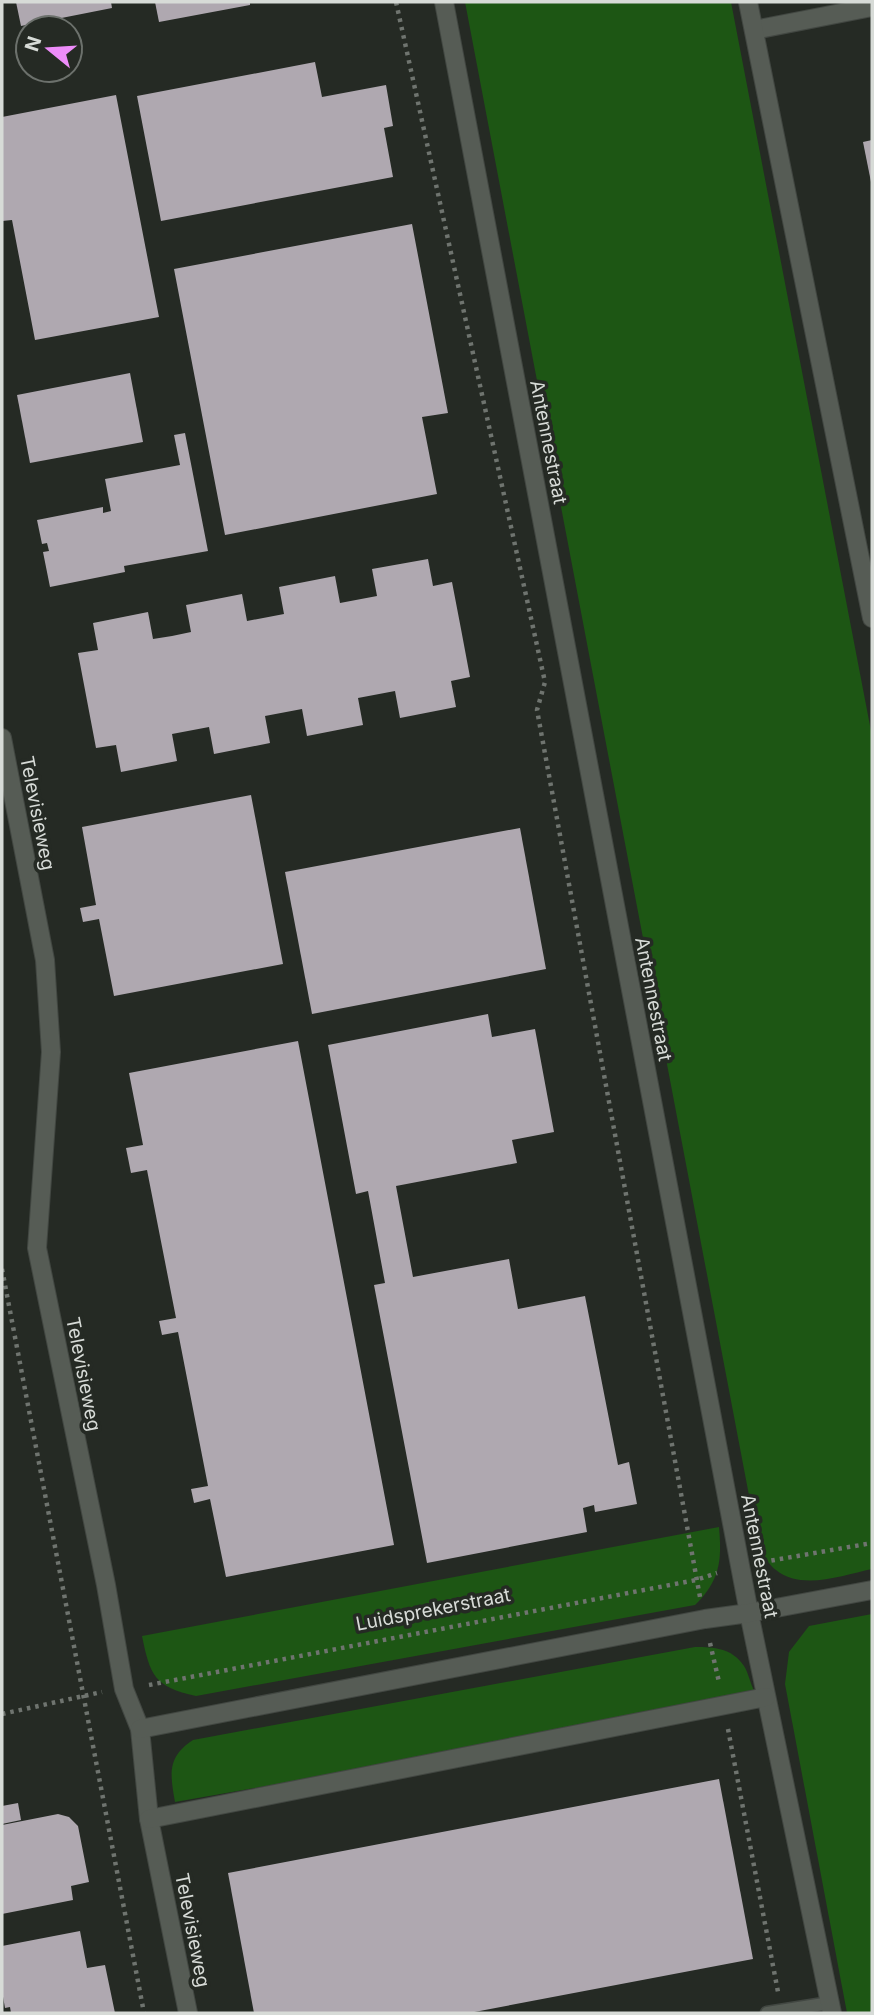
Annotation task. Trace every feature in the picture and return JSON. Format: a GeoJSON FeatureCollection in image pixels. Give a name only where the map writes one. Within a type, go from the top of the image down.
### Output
{"type":"FeatureCollection","features":[{"type":"Feature","properties":{"kind":"street","name":"Antennestraat"},"geometry":{"type":"LineString","coordinates":[[444,2],[749,1614],[831,2008]]}},
{"type":"Feature","properties":{"kind":"street"},"geometry":{"type":"LineString","coordinates":[[748,2],[872,618]]}},
{"type":"Feature","properties":{"kind":"street"},"geometry":{"type":"LineString","coordinates":[[754,30],[872,7]]}},
{"type":"Feature","properties":{"kind":"street","name":"Televisieweg"},"geometry":{"type":"LineString","coordinates":[[2,738],[45,960],[51,1052],[37,1248],[106,1585],[124,1689],[140,1729],[149,1819],[188,2013]]}},
{"type":"Feature","properties":{"kind":"street"},"geometry":{"type":"LineString","coordinates":[[140,1729],[705,1619],[749,1614],[872,1590]]}},
{"type":"Feature","properties":{"kind":"street"},"geometry":{"type":"LineString","coordinates":[[149,1819],[766,1697]]}},
{"type":"Feature","properties":{"kind":"lane","name":"Antennestraat"},"geometry":{"type":"LineString","coordinates":[[767,2013],[831,2008]]}},
{"type":"Feature","properties":{"kind":"path"},"geometry":{"type":"LineString","coordinates":[[396,2],[545,682],[537,710],[696,1580],[724,1706],[781,2010]]}},
{"type":"Feature","properties":{"kind":"path"},"geometry":{"type":"LineString","coordinates":[[2,1269],[144,2013]]}},
{"type":"Feature","properties":{"kind":"path","name":"Luidsprekerstraat"},"geometry":{"type":"LineString","coordinates":[[2,1714],[84,1695],[696,1580],[741,1566],[872,1543]]}},
{"type":"Feature","properties":{"kind":"green space"},"geometry":{"type":"Polygon","coordinates":[[[465,2],[731,2],[872,736],[872,1569],[823,1580],[798,1580],[776,1570],[759,1548],[465,2]]]}},
{"type":"Feature","properties":{"kind":"green space"},"geometry":{"type":"Polygon","coordinates":[[[719,1527],[718,1569],[710,1587],[695,1605],[196,1696],[171,1688],[156,1677],[148,1661],[142,1636],[719,1527]]]}},
{"type":"Feature","properties":{"kind":"green space"},"geometry":{"type":"Polygon","coordinates":[[[872,1614],[872,2013],[847,2013],[785,1684],[789,1652],[809,1626],[872,1614]]]}},
{"type":"Feature","properties":{"kind":"green space"},"geometry":{"type":"Polygon","coordinates":[[[695,1647],[716,1648],[734,1655],[744,1666],[755,1692],[724,1706],[175,1802],[172,1767],[179,1753],[193,1740],[695,1647]]]}},
{"type":"Feature","properties":{"kind":"building"},"geometry":{"type":"Polygon","coordinates":[[[16,2],[111,2],[112,8],[82,14],[18,14],[16,2]]]}},
{"type":"Feature","properties":{"kind":"building"},"geometry":{"type":"Polygon","coordinates":[[[155,2],[250,2],[250,5],[159,22],[155,2]]]}},
{"type":"Feature","properties":{"kind":"building"},"geometry":{"type":"Polygon","coordinates":[[[315,62],[322,97],[386,85],[393,126],[384,128],[393,177],[161,221],[137,96],[315,62]]]}},
{"type":"Feature","properties":{"kind":"building"},"geometry":{"type":"Polygon","coordinates":[[[116,95],[159,317],[35,340],[12,220],[2,221],[2,117],[116,95]]]}},
{"type":"Feature","properties":{"kind":"building"},"geometry":{"type":"Polygon","coordinates":[[[872,140],[872,181],[871,182],[863,142],[872,140]]]}},
{"type":"Feature","properties":{"kind":"building"},"geometry":{"type":"Polygon","coordinates":[[[412,224],[448,413],[422,417],[437,494],[225,535],[174,269],[412,224]]]}},
{"type":"Feature","properties":{"kind":"building"},"geometry":{"type":"Polygon","coordinates":[[[130,373],[143,442],[30,463],[17,395],[130,373]]]}},
{"type":"Feature","properties":{"kind":"building"},"geometry":{"type":"Polygon","coordinates":[[[185,433],[208,551],[124,566],[125,572],[50,587],[43,552],[49,551],[47,543],[42,544],[37,520],[103,507],[103,513],[111,511],[105,479],[180,465],[174,435],[185,433]]]}},
{"type":"Feature","properties":{"kind":"building"},"geometry":{"type":"Polygon","coordinates":[[[428,559],[433,586],[452,582],[461,629],[470,677],[451,681],[456,707],[400,718],[395,691],[358,698],[363,725],[307,736],[302,709],[265,716],[270,743],[214,754],[209,727],[172,734],[177,761],[121,772],[116,745],[96,748],[78,653],[98,650],[93,623],[148,612],[153,639],[172,636],[191,632],[186,605],[242,594],[247,621],[284,614],[279,587],[335,576],[340,603],[377,596],[372,569],[428,559]]]}},
{"type":"Feature","properties":{"kind":"building"},"geometry":{"type":"Polygon","coordinates":[[[251,795],[283,964],[114,996],[99,919],[83,922],[80,908],[96,905],[82,827],[251,795]]]}},
{"type":"Feature","properties":{"kind":"building"},"geometry":{"type":"Polygon","coordinates":[[[520,828],[546,969],[312,1014],[285,872],[520,828]]]}},
{"type":"Feature","properties":{"kind":"building"},"geometry":{"type":"Polygon","coordinates":[[[488,1014],[492,1037],[535,1029],[554,1132],[512,1140],[517,1163],[396,1186],[413,1277],[509,1259],[518,1309],[585,1296],[618,1465],[629,1462],[637,1504],[595,1512],[594,1505],[583,1508],[587,1532],[427,1563],[374,1285],[385,1283],[368,1191],[356,1194],[328,1045],[488,1014]]]}},
{"type":"Feature","properties":{"kind":"building"},"geometry":{"type":"Polygon","coordinates":[[[298,1041],[394,1545],[226,1577],[210,1499],[194,1503],[191,1489],[208,1486],[178,1332],[162,1335],[159,1321],[176,1318],[147,1170],[131,1173],[126,1148],[143,1145],[129,1073],[298,1041]]]}},
{"type":"Feature","properties":{"kind":"building"},"geometry":{"type":"Polygon","coordinates":[[[719,1779],[753,1959],[469,2013],[254,2013],[228,1873],[719,1779]]]}},
{"type":"Feature","properties":{"kind":"building"},"geometry":{"type":"Polygon","coordinates":[[[18,1803],[21,1820],[2,1824],[2,1806],[18,1803]]]}},
{"type":"Feature","properties":{"kind":"building"},"geometry":{"type":"Polygon","coordinates":[[[58,1814],[69,1817],[78,1826],[89,1882],[71,1886],[73,1900],[2,1914],[2,1825],[58,1814]]]}},
{"type":"Feature","properties":{"kind":"building"},"geometry":{"type":"Polygon","coordinates":[[[80,1931],[87,1968],[105,1965],[115,2013],[11,2013],[10,2007],[5,2008],[2,1991],[2,1946],[80,1931]]]}}]}
